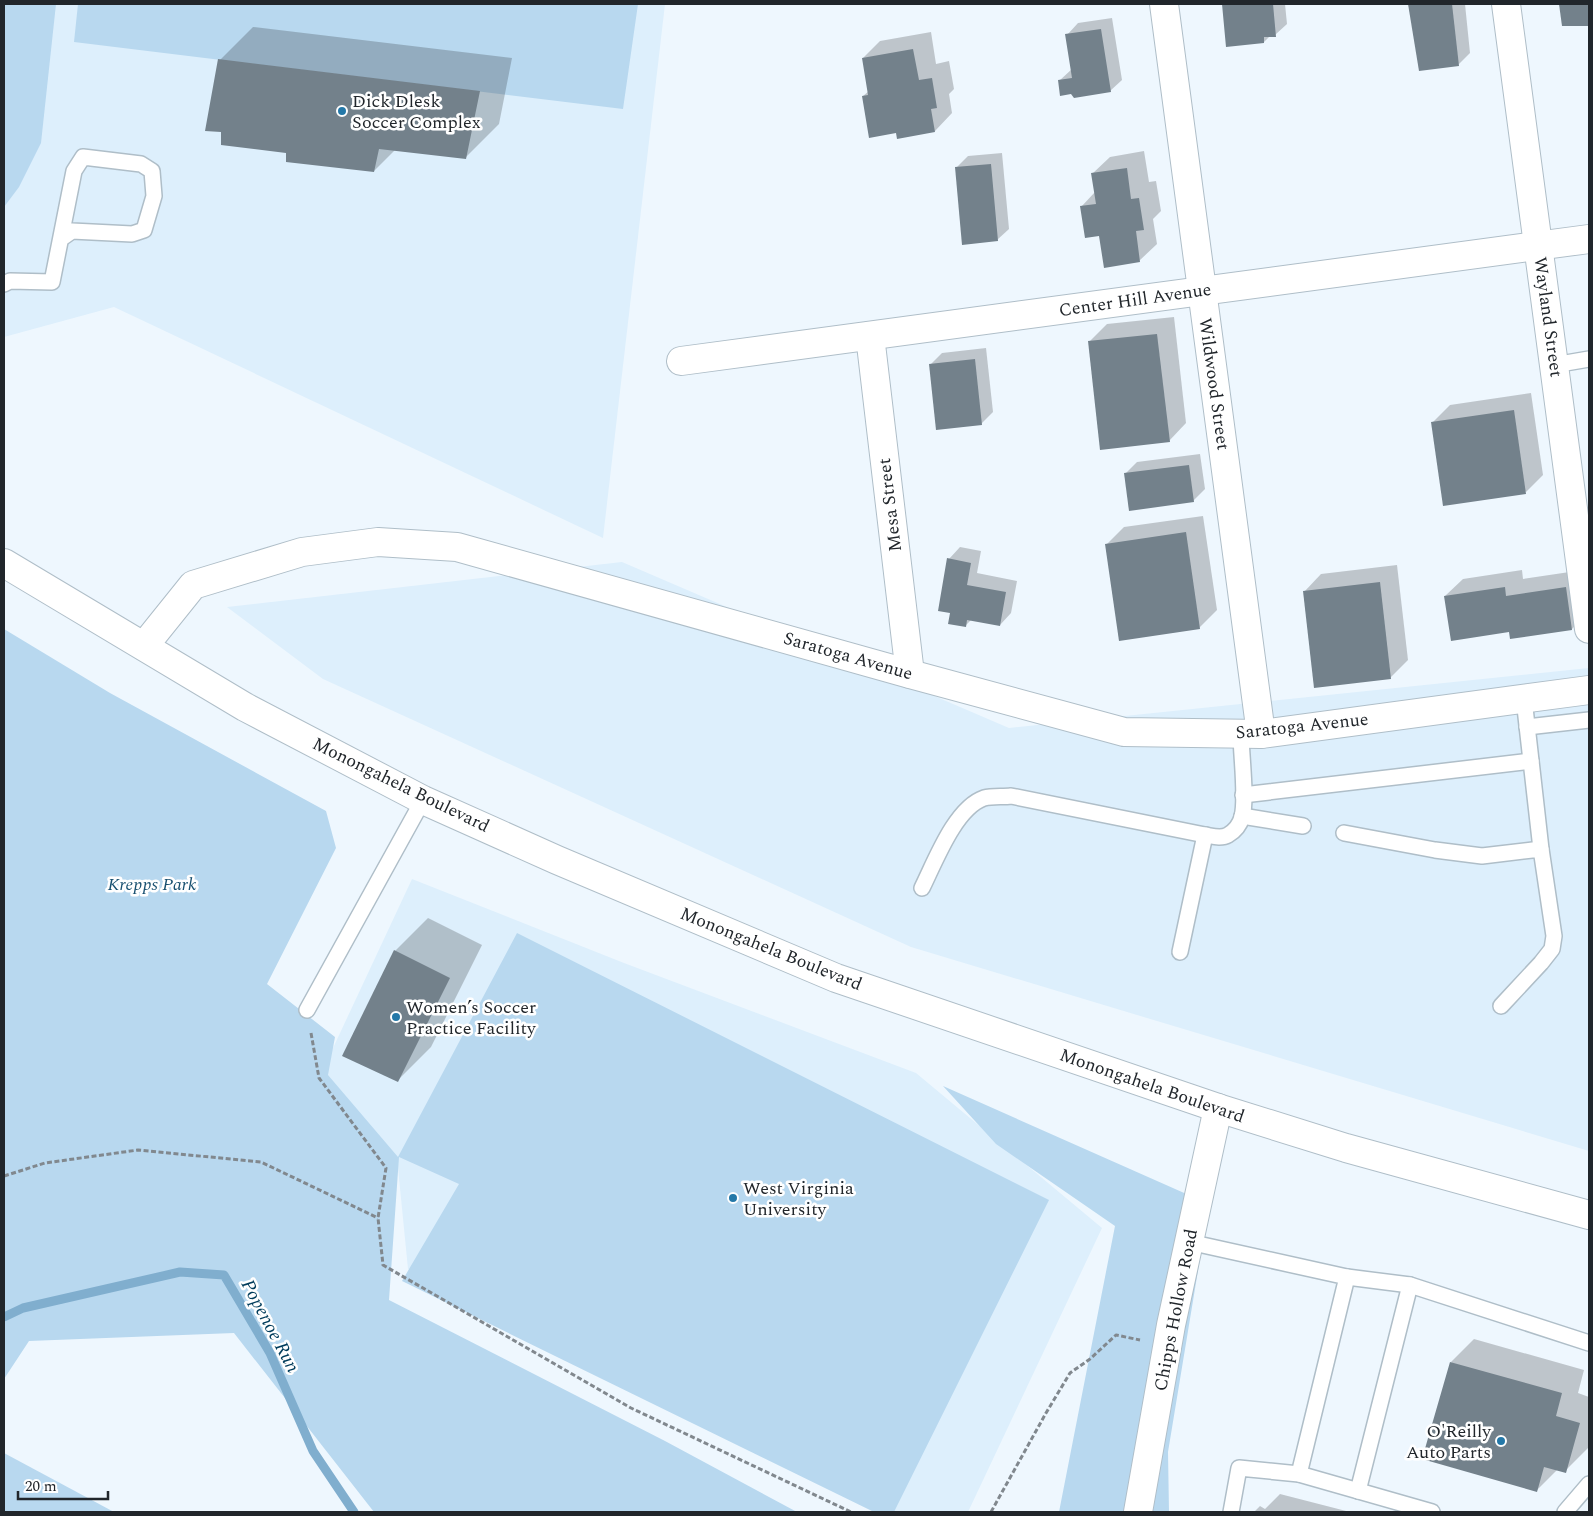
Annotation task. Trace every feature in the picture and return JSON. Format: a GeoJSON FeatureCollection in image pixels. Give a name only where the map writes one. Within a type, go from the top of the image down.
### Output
{"type":"FeatureCollection","features":[{"type":"Feature","properties":{"kind":"street","name":"Wildwood Street"},"geometry":{"type":"LineString","coordinates":[[1164,4],[1202,291],[1251,734]]}},
{"type":"Feature","properties":{"kind":"street","name":"Wayland Street"},"geometry":{"type":"LineString","coordinates":[[1506,4],[1589,630]]}},
{"type":"Feature","properties":{"kind":"street","name":"Center Hill Avenue"},"geometry":{"type":"LineString","coordinates":[[681,361],[1589,239]]}},
{"type":"Feature","properties":{"kind":"street","name":"Mesa Street"},"geometry":{"type":"LineString","coordinates":[[870,336],[910,674]]}},
{"type":"Feature","properties":{"kind":"street","name":"Saratoga Avenue"},"geometry":{"type":"LineString","coordinates":[[144,646],[193,585],[302,552],[378,542],[457,547],[1124,732],[1251,734],[1589,690]]}},
{"type":"Feature","properties":{"kind":"street","name":"Monongahela Boulevard"},"geometry":{"type":"LineString","coordinates":[[4,563],[245,707],[424,800],[557,860],[836,978],[1218,1108],[1346,1148],[1589,1215]]}},
{"type":"Feature","properties":{"kind":"street","name":"Chipps Hollow Road"},"geometry":{"type":"LineString","coordinates":[[1138,1512],[1168,1345],[1218,1108]]}},
{"type":"Feature","properties":{"kind":"lane"},"geometry":{"type":"LineString","coordinates":[[4,284],[10,282],[52,282],[74,171],[83,157],[141,164],[152,171],[154,196],[144,230],[132,234],[72,231],[62,238]]}},
{"type":"Feature","properties":{"kind":"lane"},"geometry":{"type":"LineString","coordinates":[[1554,365],[1589,359]]}},
{"type":"Feature","properties":{"kind":"lane"},"geometry":{"type":"LineString","coordinates":[[1501,1006],[1552,949],[1554,936],[1541,849],[1524,699]]}},
{"type":"Feature","properties":{"kind":"lane"},"geometry":{"type":"LineString","coordinates":[[1527,726],[1589,720]]}},
{"type":"Feature","properties":{"kind":"lane"},"geometry":{"type":"LineString","coordinates":[[922,888],[952,827],[967,810],[984,798],[1011,796],[1205,835],[1222,837],[1229,834],[1237,828],[1242,816],[1251,734]]}},
{"type":"Feature","properties":{"kind":"lane"},"geometry":{"type":"LineString","coordinates":[[1243,795],[1531,761]]}},
{"type":"Feature","properties":{"kind":"lane"},"geometry":{"type":"LineString","coordinates":[[307,1010],[424,800]]}},
{"type":"Feature","properties":{"kind":"lane"},"geometry":{"type":"LineString","coordinates":[[1242,816],[1302,826]]}},
{"type":"Feature","properties":{"kind":"lane"},"geometry":{"type":"LineString","coordinates":[[1344,833],[1435,850],[1482,856],[1541,849]]}},
{"type":"Feature","properties":{"kind":"lane"},"geometry":{"type":"LineString","coordinates":[[1180,952],[1205,835]]}},
{"type":"Feature","properties":{"kind":"lane"},"geometry":{"type":"LineString","coordinates":[[1189,1242],[1347,1277],[1410,1285],[1589,1343]]}},
{"type":"Feature","properties":{"kind":"lane"},"geometry":{"type":"LineString","coordinates":[[1299,1474],[1347,1277]]}},
{"type":"Feature","properties":{"kind":"lane"},"geometry":{"type":"LineString","coordinates":[[1358,1491],[1410,1285]]}},
{"type":"Feature","properties":{"kind":"lane"},"geometry":{"type":"LineString","coordinates":[[1231,1512],[1239,1468],[1299,1474],[1432,1512]]}},
{"type":"Feature","properties":{"kind":"lane"},"geometry":{"type":"LineString","coordinates":[[1565,1512],[1589,1484]]}},
{"type":"Feature","properties":{"kind":"path"},"geometry":{"type":"LineString","coordinates":[[307,1010],[319,1078],[386,1168],[378,1218],[383,1266],[631,1408],[851,1512]]}},
{"type":"Feature","properties":{"kind":"path"},"geometry":{"type":"LineString","coordinates":[[4,1176],[45,1163],[138,1150],[261,1162],[378,1218]]}},
{"type":"Feature","properties":{"kind":"path"},"geometry":{"type":"LineString","coordinates":[[991,1512],[1070,1373],[1090,1359],[1116,1335],[1168,1345]]}},
{"type":"Feature","properties":{"kind":"shaded area"},"geometry":{"type":"Polygon","coordinates":[[[4,4],[665,4],[603,538],[114,307],[4,337],[4,4]]]}},
{"type":"Feature","properties":{"kind":"shaded area"},"geometry":{"type":"Polygon","coordinates":[[[622,562],[1009,728],[1589,668],[1589,1151],[911,947],[323,679],[227,607],[622,562]]]}},
{"type":"Feature","properties":{"kind":"shaded area","name":"West Virginia University"},"geometry":{"type":"Polygon","coordinates":[[[412,879],[624,963],[916,1073],[1102,1228],[968,1512],[876,1512],[408,1269],[398,1168],[319,1078],[412,879]]]}},
{"type":"Feature","properties":{"kind":"green space"},"geometry":{"type":"Polygon","coordinates":[[[5,4],[56,4],[41,143],[19,187],[4,207],[5,4]]]}},
{"type":"Feature","properties":{"kind":"green space"},"geometry":{"type":"Polygon","coordinates":[[[78,4],[638,4],[623,109],[74,42],[78,4]]]}},
{"type":"Feature","properties":{"kind":"green space","name":"Krepps Park"},"geometry":{"type":"Polygon","coordinates":[[[4,629],[110,693],[326,811],[336,848],[267,984],[335,1037],[328,1075],[398,1157],[517,933],[1049,1200],[894,1512],[874,1512],[402,1281],[459,1184],[399,1157],[389,1300],[665,1441],[797,1512],[374,1512],[234,1333],[29,1341],[4,1379],[4,629]]]}},
{"type":"Feature","properties":{"kind":"green space"},"geometry":{"type":"Polygon","coordinates":[[[943,1086],[1209,1204],[1168,1452],[1169,1512],[1059,1512],[1115,1226],[996,1144],[943,1086]]]}},
{"type":"Feature","properties":{"kind":"green space"},"geometry":{"type":"Polygon","coordinates":[[[4,1453],[114,1512],[4,1512],[4,1453]]]}},
{"type":"Feature","properties":{"kind":"building"},"geometry":{"type":"Polygon","coordinates":[[[1222,4],[1273,4],[1276,37],[1264,37],[1264,43],[1226,47],[1222,4]]]}},
{"type":"Feature","properties":{"kind":"building"},"geometry":{"type":"Polygon","coordinates":[[[1408,4],[1452,4],[1459,66],[1419,71],[1408,4]]]}},
{"type":"Feature","properties":{"kind":"building"},"geometry":{"type":"Polygon","coordinates":[[[1559,4],[1589,4],[1589,26],[1562,26],[1559,4]]]}},
{"type":"Feature","properties":{"kind":"building"},"geometry":{"type":"Polygon","coordinates":[[[1101,29],[1111,92],[1074,98],[1071,94],[1060,96],[1058,80],[1072,78],[1065,34],[1101,29]]]}},
{"type":"Feature","properties":{"kind":"building"},"geometry":{"type":"Polygon","coordinates":[[[913,49],[919,80],[932,78],[937,108],[931,109],[935,132],[897,139],[896,133],[869,138],[862,96],[868,95],[862,58],[913,49]]]}},
{"type":"Feature","properties":{"kind":"building","name":"Dick Dlesk Soccer Complex"},"geometry":{"type":"Polygon","coordinates":[[[218,59],[480,91],[466,159],[379,149],[374,172],[286,162],[286,153],[221,145],[221,132],[205,131],[218,59]]]}},
{"type":"Feature","properties":{"kind":"building"},"geometry":{"type":"Polygon","coordinates":[[[991,164],[998,241],[962,245],[955,167],[991,164]]]}},
{"type":"Feature","properties":{"kind":"building"},"geometry":{"type":"Polygon","coordinates":[[[1127,168],[1131,199],[1139,198],[1144,230],[1136,231],[1140,262],[1104,268],[1099,236],[1085,238],[1080,206],[1096,204],[1091,173],[1127,168]]]}},
{"type":"Feature","properties":{"kind":"building"},"geometry":{"type":"Polygon","coordinates":[[[1157,334],[1170,442],[1100,450],[1088,341],[1157,334]]]}},
{"type":"Feature","properties":{"kind":"building"},"geometry":{"type":"Polygon","coordinates":[[[975,359],[982,425],[936,430],[929,364],[975,359]]]}},
{"type":"Feature","properties":{"kind":"building"},"geometry":{"type":"Polygon","coordinates":[[[1514,410],[1526,494],[1443,506],[1431,422],[1514,410]]]}},
{"type":"Feature","properties":{"kind":"building"},"geometry":{"type":"Polygon","coordinates":[[[1189,465],[1194,502],[1129,511],[1124,473],[1189,465]]]}},
{"type":"Feature","properties":{"kind":"building"},"geometry":{"type":"Polygon","coordinates":[[[1186,532],[1200,629],[1119,641],[1105,544],[1186,532]]]}},
{"type":"Feature","properties":{"kind":"building"},"geometry":{"type":"Polygon","coordinates":[[[947,558],[971,563],[967,585],[1006,592],[1000,626],[967,620],[966,627],[948,624],[950,613],[938,611],[947,558]]]}},
{"type":"Feature","properties":{"kind":"building"},"geometry":{"type":"Polygon","coordinates":[[[1380,582],[1391,679],[1314,688],[1303,591],[1380,582]]]}},
{"type":"Feature","properties":{"kind":"building"},"geometry":{"type":"Polygon","coordinates":[[[1505,587],[1506,596],[1566,587],[1572,630],[1510,639],[1509,632],[1451,641],[1444,596],[1505,587]]]}},
{"type":"Feature","properties":{"kind":"building","name":"Women’s Soccer Practice Facility"},"geometry":{"type":"Polygon","coordinates":[[[394,950],[450,978],[398,1082],[342,1056],[394,950]]]}},
{"type":"Feature","properties":{"kind":"building","name":"O'Reilly Auto Parts"},"geometry":{"type":"Polygon","coordinates":[[[1450,1362],[1562,1393],[1556,1416],[1580,1423],[1566,1473],[1544,1467],[1537,1492],[1422,1459],[1450,1362]]]}},
{"type":"Feature","properties":{"kind":"waterway","name":"Popenoe Run"},"geometry":{"type":"LineString","coordinates":[[4,1317],[23,1308],[180,1272],[224,1275],[270,1353],[313,1451],[354,1512]]}},
{"type":"Feature","properties":{"kind":"place","name":"Dick Dlesk Soccer Complex"},"geometry":{"type":"Point","coordinates":[342,111]}},
{"type":"Feature","properties":{"kind":"place","name":"Women’s Soccer Practice Facility"},"geometry":{"type":"Point","coordinates":[396,1017]}},
{"type":"Feature","properties":{"kind":"place","name":"West Virginia University"},"geometry":{"type":"Point","coordinates":[733,1198]}},
{"type":"Feature","properties":{"kind":"place","name":"O'Reilly Auto Parts"},"geometry":{"type":"Point","coordinates":[1501,1441]}}]}
